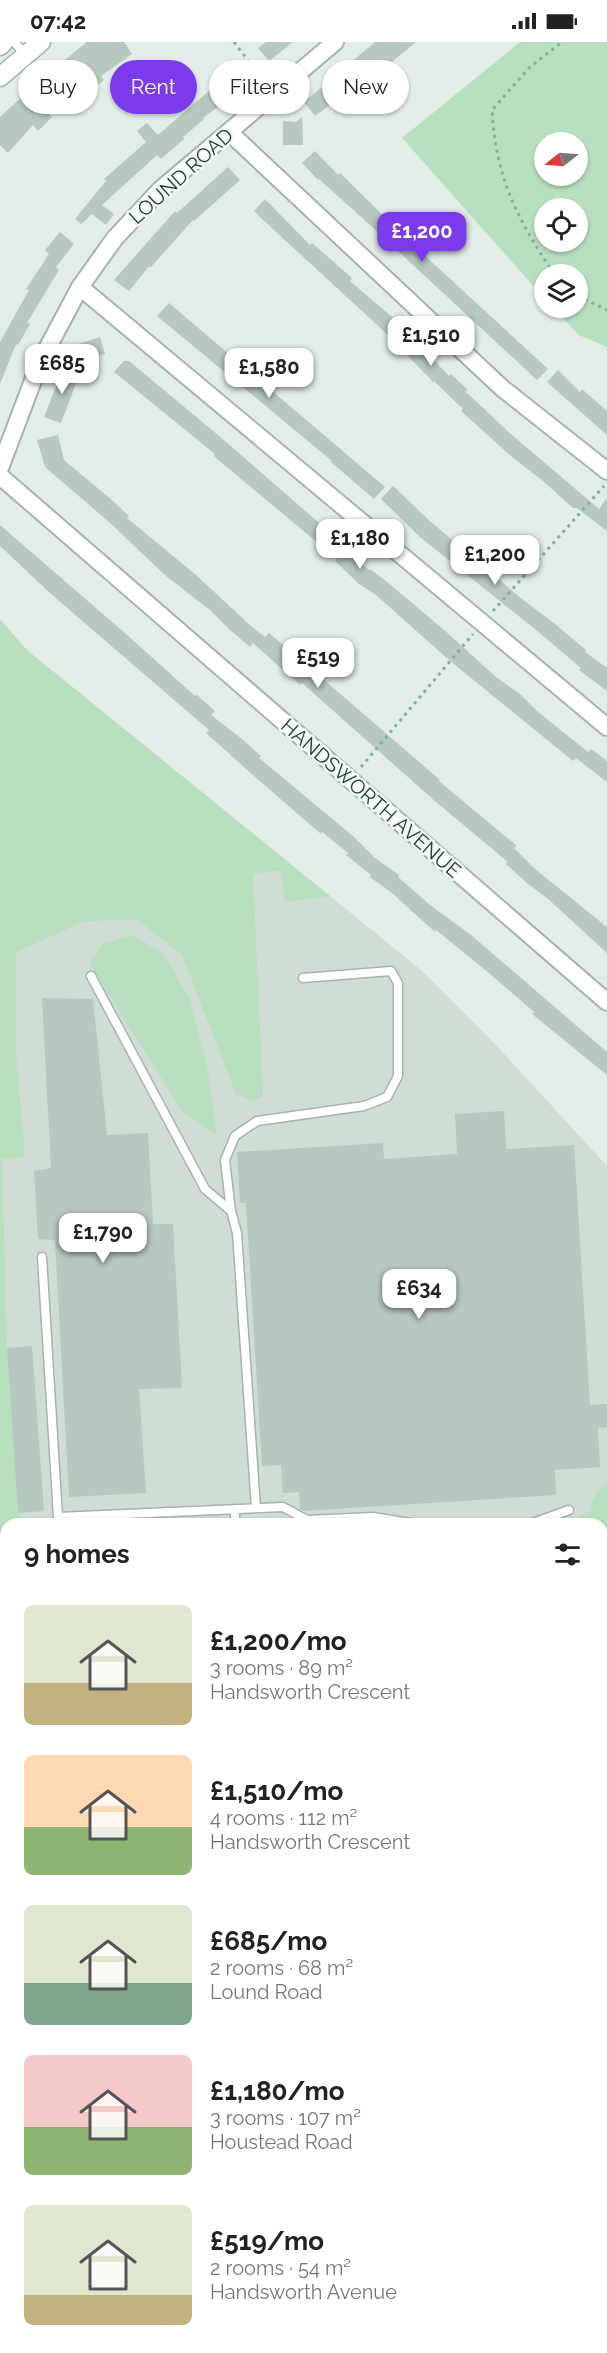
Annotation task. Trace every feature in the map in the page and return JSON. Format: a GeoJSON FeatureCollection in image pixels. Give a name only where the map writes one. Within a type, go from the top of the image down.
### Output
{"type":"FeatureCollection","features":[{"type":"Feature","properties":{"kind":"main road"},"geometry":{"type":"LineString","coordinates":[[0,46],[4,42]]}},
{"type":"Feature","properties":{"kind":"main road"},"geometry":{"type":"LineString","coordinates":[[0,77],[20,48],[41,42]]}},
{"type":"Feature","properties":{"kind":"street","name":"LOUND ROAD"},"geometry":{"type":"LineString","coordinates":[[310,63],[335,42]]}},
{"type":"Feature","properties":{"kind":"street","name":"LOUND ROAD"},"geometry":{"type":"LineString","coordinates":[[0,468],[40,362],[80,287],[115,238],[160,190],[250,114]]}},
{"type":"Feature","properties":{"kind":"street"},"geometry":{"type":"LineString","coordinates":[[229,132],[502,388],[607,471]]}},
{"type":"Feature","properties":{"kind":"street"},"geometry":{"type":"LineString","coordinates":[[80,287],[607,727]]}},
{"type":"Feature","properties":{"kind":"street","name":"HANDSWORTH AVENUE"},"geometry":{"type":"LineString","coordinates":[[0,476],[607,1002]]}},
{"type":"Feature","properties":{"kind":"lane"},"geometry":{"type":"LineString","coordinates":[[256,1508],[237,1233],[231,1212],[225,1160],[235,1136],[257,1121],[364,1106],[387,1097],[398,1076],[398,983],[391,971],[303,978]]}},
{"type":"Feature","properties":{"kind":"lane"},"geometry":{"type":"LineString","coordinates":[[91,975],[205,1189],[231,1212]]}},
{"type":"Feature","properties":{"kind":"lane"},"geometry":{"type":"LineString","coordinates":[[42,1257],[58,1517],[283,1507],[303,1518]]}},
{"type":"Feature","properties":{"kind":"lane"},"geometry":{"type":"LineString","coordinates":[[235,1509],[235,1518]]}},
{"type":"Feature","properties":{"kind":"lane"},"geometry":{"type":"LineString","coordinates":[[547,1518],[569,1510]]}},
{"type":"Feature","properties":{"kind":"lane"},"geometry":{"type":"LineString","coordinates":[[351,1518],[379,1518]]}},
{"type":"Feature","properties":{"kind":"path"},"geometry":{"type":"LineString","coordinates":[[234,42],[248,60]]}},
{"type":"Feature","properties":{"kind":"path"},"geometry":{"type":"LineString","coordinates":[[547,264],[524,229],[505,186],[493,135],[492,110],[530,67],[562,42]]}},
{"type":"Feature","properties":{"kind":"path"},"geometry":{"type":"LineString","coordinates":[[588,301],[607,310]]}},
{"type":"Feature","properties":{"kind":"shaded area"},"geometry":{"type":"Polygon","coordinates":[[[0,646],[28,651],[421,970],[495,1044],[607,1166],[607,1518],[6,1518],[0,1406],[0,646]]]}},
{"type":"Feature","properties":{"kind":"green space"},"geometry":{"type":"Polygon","coordinates":[[[520,42],[607,42],[607,347],[579,335],[563,318],[588,318],[588,264],[534,264],[534,287],[402,138],[520,42]]]}},
{"type":"Feature","properties":{"kind":"green space"},"geometry":{"type":"Polygon","coordinates":[[[0,619],[28,651],[330,896],[285,902],[281,870],[253,874],[263,1096],[253,1101],[236,1094],[182,955],[138,920],[85,921],[16,952],[16,1054],[25,1157],[2,1159],[7,1348],[20,1518],[0,1518],[0,619]]]}},
{"type":"Feature","properties":{"kind":"green space"},"geometry":{"type":"Polygon","coordinates":[[[133,935],[164,954],[190,1000],[207,1065],[217,1136],[182,1111],[89,963],[102,944],[133,935]]]}},
{"type":"Feature","properties":{"kind":"green space"},"geometry":{"type":"Polygon","coordinates":[[[607,1483],[607,1518],[578,1518],[590,1512],[600,1489],[607,1483]]]}},
{"type":"Feature","properties":{"kind":"building"},"geometry":{"type":"Polygon","coordinates":[[[87,42],[124,42],[132,54],[124,60],[110,60],[110,70],[101,76],[104,80],[98,85],[98,60],[65,60],[87,42]]]}},
{"type":"Feature","properties":{"kind":"building"},"geometry":{"type":"Polygon","coordinates":[[[266,42],[293,42],[270,60],[258,48],[266,42]]]}},
{"type":"Feature","properties":{"kind":"building"},"geometry":{"type":"Polygon","coordinates":[[[375,42],[416,42],[394,60],[354,60],[375,42]]]}},
{"type":"Feature","properties":{"kind":"building"},"geometry":{"type":"Polygon","coordinates":[[[322,87],[322,111],[315,116],[310,110],[310,97],[322,87]]]}},
{"type":"Feature","properties":{"kind":"building"},"geometry":{"type":"Polygon","coordinates":[[[209,91],[209,113],[161,159],[157,155],[102,205],[114,214],[106,225],[92,214],[81,224],[75,219],[106,181],[104,179],[146,142],[137,131],[147,123],[158,135],[182,114],[197,114],[197,101],[209,91]]]}},
{"type":"Feature","properties":{"kind":"building"},"geometry":{"type":"Polygon","coordinates":[[[18,100],[18,114],[49,114],[52,117],[38,131],[33,125],[8,153],[0,145],[0,117],[18,100]]]}},
{"type":"Feature","properties":{"kind":"building"},"geometry":{"type":"Polygon","coordinates":[[[302,117],[303,145],[283,145],[283,121],[296,122],[302,117]]]}},
{"type":"Feature","properties":{"kind":"building"},"geometry":{"type":"Polygon","coordinates":[[[315,151],[338,175],[340,173],[409,241],[548,369],[537,380],[318,180],[302,163],[315,151]]]}},
{"type":"Feature","properties":{"kind":"building"},"geometry":{"type":"Polygon","coordinates":[[[228,167],[240,180],[193,220],[150,268],[149,266],[129,291],[114,280],[175,211],[177,213],[228,167]]]}},
{"type":"Feature","properties":{"kind":"building"},"geometry":{"type":"Polygon","coordinates":[[[265,199],[310,245],[312,243],[352,278],[350,281],[399,323],[449,376],[451,374],[468,390],[466,392],[512,435],[599,509],[607,498],[607,531],[577,508],[573,508],[461,411],[463,409],[433,382],[388,335],[262,219],[254,211],[265,199]]]}},
{"type":"Feature","properties":{"kind":"building"},"geometry":{"type":"Polygon","coordinates":[[[60,232],[74,244],[56,267],[59,270],[27,323],[30,324],[18,345],[16,344],[0,384],[0,342],[29,290],[26,289],[49,254],[45,250],[60,232]]]}},
{"type":"Feature","properties":{"kind":"building"},"geometry":{"type":"Polygon","coordinates":[[[169,303],[385,487],[374,499],[332,461],[157,316],[169,303]]]}},
{"type":"Feature","properties":{"kind":"building"},"geometry":{"type":"Polygon","coordinates":[[[100,337],[105,354],[81,362],[76,345],[100,337]]]}},
{"type":"Feature","properties":{"kind":"building"},"geometry":{"type":"Polygon","coordinates":[[[124,361],[129,361],[218,435],[341,542],[339,544],[369,570],[387,582],[443,629],[537,711],[588,752],[591,749],[607,761],[607,782],[576,758],[573,761],[449,660],[376,595],[358,583],[335,561],[337,559],[223,464],[214,456],[215,454],[114,372],[124,361]]]}},
{"type":"Feature","properties":{"kind":"building"},"geometry":{"type":"Polygon","coordinates":[[[64,366],[80,373],[61,423],[44,417],[64,366]]]}},
{"type":"Feature","properties":{"kind":"building"},"geometry":{"type":"Polygon","coordinates":[[[558,370],[580,392],[582,389],[607,411],[607,435],[547,382],[558,370]]]}},
{"type":"Feature","properties":{"kind":"building"},"geometry":{"type":"Polygon","coordinates":[[[58,435],[64,460],[113,501],[129,516],[127,518],[196,575],[252,627],[265,637],[269,633],[517,846],[514,848],[535,869],[607,927],[607,953],[506,864],[508,862],[436,802],[302,683],[300,685],[253,643],[250,647],[210,610],[166,576],[109,522],[45,467],[37,440],[58,435]]]}},
{"type":"Feature","properties":{"kind":"building"},"geometry":{"type":"Polygon","coordinates":[[[393,486],[431,522],[607,668],[607,691],[579,670],[581,668],[536,630],[420,537],[381,499],[393,486]]]}},
{"type":"Feature","properties":{"kind":"building"},"geometry":{"type":"Polygon","coordinates":[[[0,525],[215,711],[211,715],[261,756],[259,758],[353,836],[375,858],[399,875],[398,877],[430,905],[471,935],[607,1052],[607,1075],[532,1014],[534,1012],[489,973],[436,930],[435,932],[392,893],[370,877],[371,875],[346,855],[348,853],[322,832],[321,834],[254,776],[206,733],[209,730],[51,594],[0,546],[0,525]]]}},
{"type":"Feature","properties":{"kind":"building"},"geometry":{"type":"Polygon","coordinates":[[[42,998],[93,999],[107,1135],[148,1133],[153,1224],[173,1224],[182,1388],[139,1389],[146,1493],[69,1497],[55,1240],[38,1239],[34,1171],[51,1168],[42,998]]]}},
{"type":"Feature","properties":{"kind":"building"},"geometry":{"type":"Polygon","coordinates":[[[504,1111],[506,1149],[574,1145],[590,1405],[607,1404],[607,1427],[598,1428],[600,1467],[555,1470],[556,1495],[303,1511],[300,1509],[299,1492],[283,1493],[281,1465],[262,1466],[246,1203],[240,1203],[237,1152],[383,1143],[384,1159],[457,1154],[455,1114],[504,1111]]]}},
{"type":"Feature","properties":{"kind":"building"},"geometry":{"type":"Polygon","coordinates":[[[32,1346],[44,1511],[18,1513],[7,1348],[32,1346]]]}}]}
